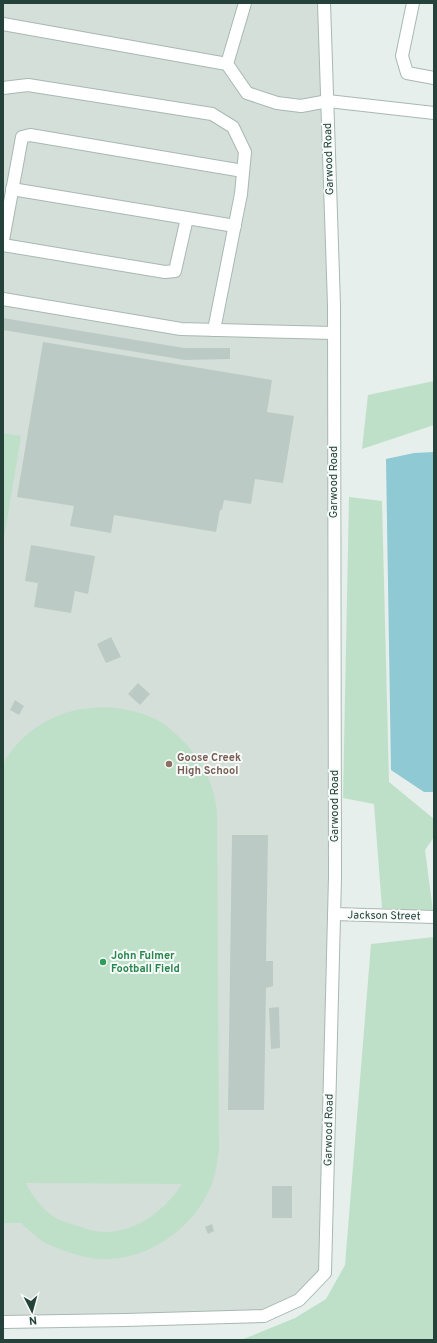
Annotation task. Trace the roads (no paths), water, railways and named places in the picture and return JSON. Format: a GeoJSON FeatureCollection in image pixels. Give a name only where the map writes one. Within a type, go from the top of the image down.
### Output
{"type":"FeatureCollection","features":[{"type":"Feature","properties":{"kind":"street"},"geometry":{"type":"LineString","coordinates":[[227,64],[245,3]]}},
{"type":"Feature","properties":{"kind":"street","name":"Garwood Road"},"geometry":{"type":"LineString","coordinates":[[3,1322],[264,1316],[299,1300],[326,1273],[335,830],[334,333],[324,3]]}},
{"type":"Feature","properties":{"kind":"street"},"geometry":{"type":"LineString","coordinates":[[413,3],[402,56],[405,68],[407,73],[434,78]]}},
{"type":"Feature","properties":{"kind":"street"},"geometry":{"type":"LineString","coordinates":[[3,24],[227,64],[247,93],[277,103],[302,106],[328,101],[434,113]]}},
{"type":"Feature","properties":{"kind":"street"},"geometry":{"type":"LineString","coordinates":[[3,88],[28,84],[212,114],[233,126],[244,152],[241,194],[214,330]]}},
{"type":"Feature","properties":{"kind":"street"},"geometry":{"type":"LineString","coordinates":[[3,240],[22,137],[30,135],[243,171]]}},
{"type":"Feature","properties":{"kind":"street"},"geometry":{"type":"LineString","coordinates":[[12,189],[235,226]]}},
{"type":"Feature","properties":{"kind":"street"},"geometry":{"type":"LineString","coordinates":[[3,245],[165,272],[175,271],[187,218]]}},
{"type":"Feature","properties":{"kind":"street"},"geometry":{"type":"LineString","coordinates":[[3,299],[181,329],[334,333]]}},
{"type":"Feature","properties":{"kind":"street","name":"Jackson Street"},"geometry":{"type":"LineString","coordinates":[[334,914],[434,917]]}},
{"type":"Feature","properties":{"kind":"water"},"geometry":{"type":"Polygon","coordinates":[[[434,452],[434,792],[424,792],[391,770],[386,459],[414,453],[434,452]]]}},
{"type":"Feature","properties":{"kind":"place","name":"Goose Creek High School"},"geometry":{"type":"Point","coordinates":[169,764]}},
{"type":"Feature","properties":{"kind":"place","name":"John Fulmer Football Field"},"geometry":{"type":"Point","coordinates":[103,962]}}]}
